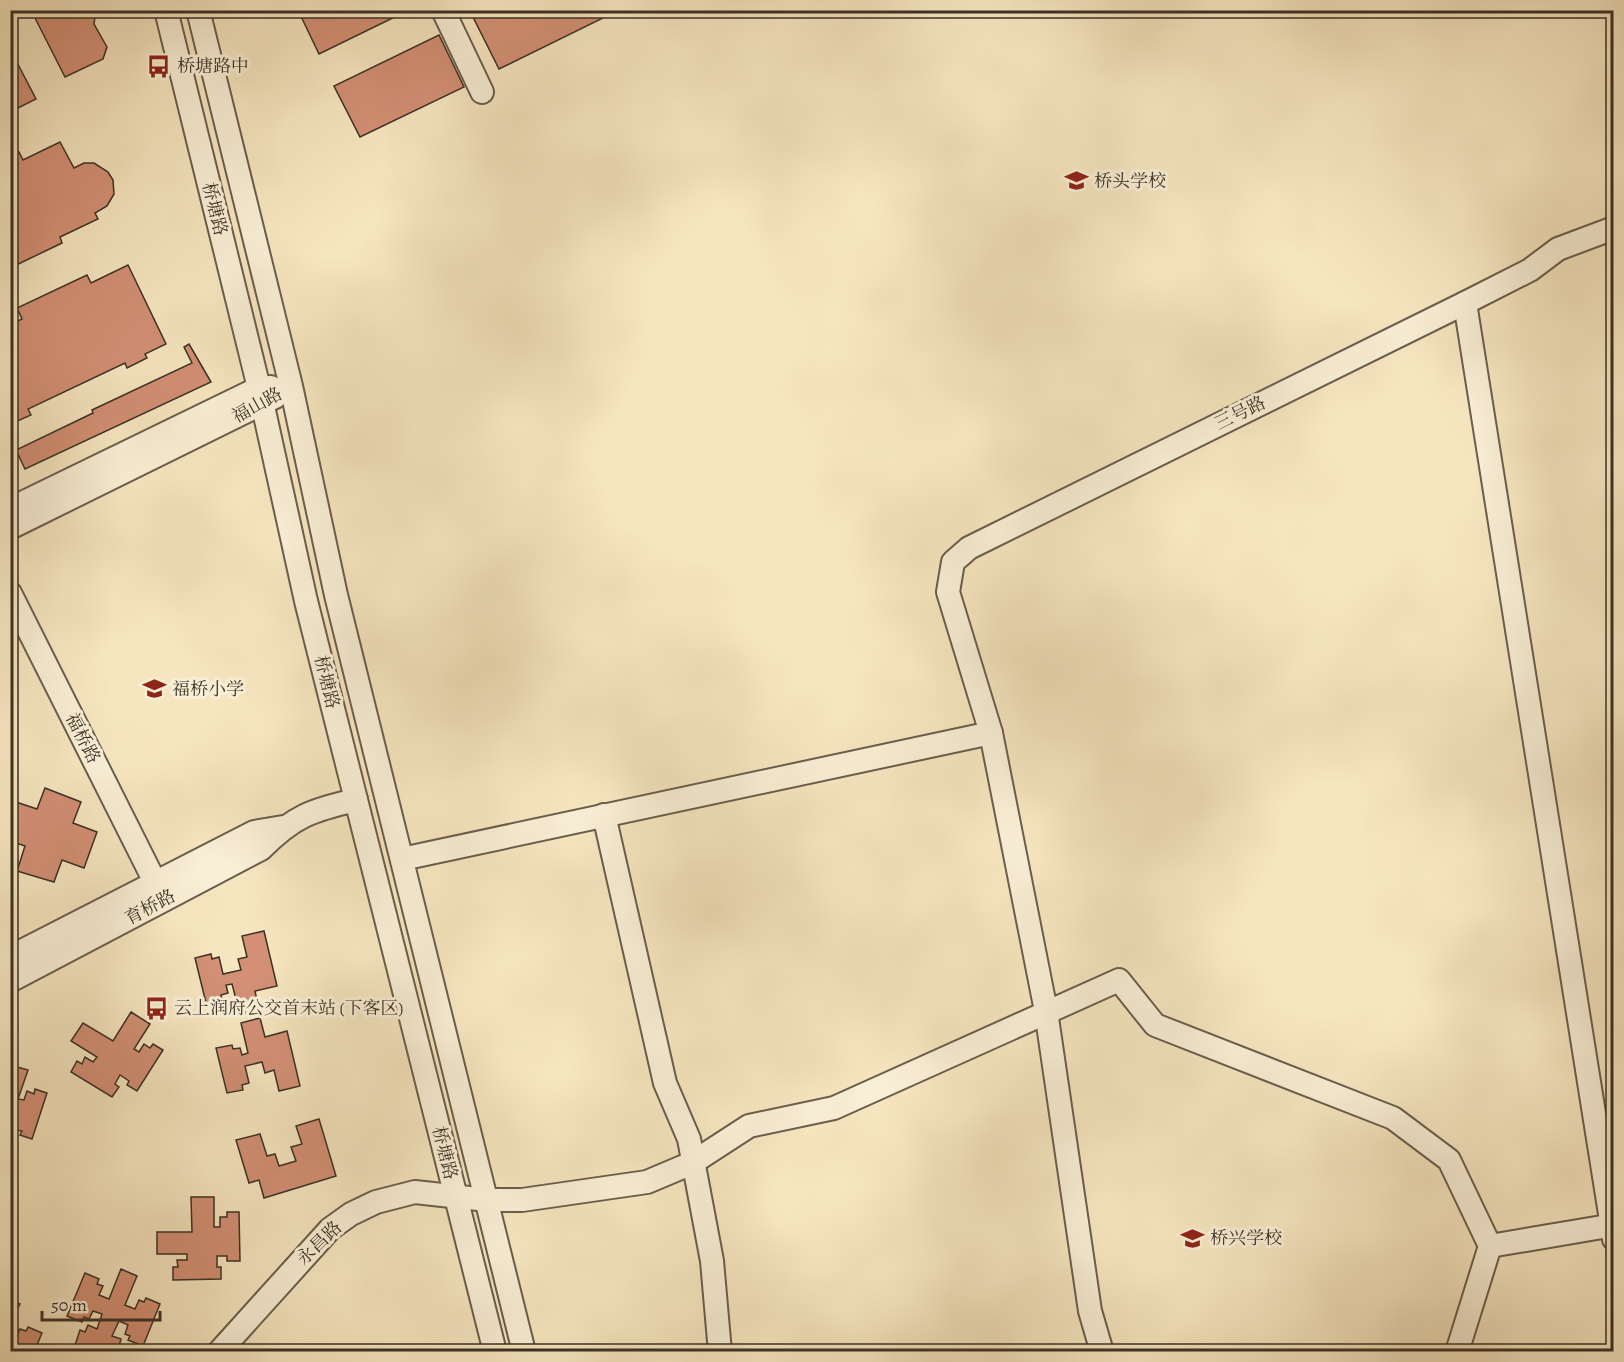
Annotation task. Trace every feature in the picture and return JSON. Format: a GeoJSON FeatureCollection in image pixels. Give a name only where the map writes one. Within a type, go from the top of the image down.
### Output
{"type":"FeatureCollection","features":[{"type":"Feature","properties":{"kind":"street","name":"桥塘路"},"geometry":{"type":"LineString","coordinates":[[166,10],[261,396],[306,601],[495,1352]]}},
{"type":"Feature","properties":{"kind":"street","name":"桥塘路"},"geometry":{"type":"LineString","coordinates":[[198,10],[227,118],[291,386],[336,595],[524,1352]]}},
{"type":"Feature","properties":{"kind":"street"},"geometry":{"type":"LineString","coordinates":[[443,10],[482,92]]}},
{"type":"Feature","properties":{"kind":"street","name":"三号路"},"geometry":{"type":"LineString","coordinates":[[992,733],[948,592],[953,562],[969,548],[1465,303],[1530,270],[1558,249],[1608,230]]}},
{"type":"Feature","properties":{"kind":"street"},"geometry":{"type":"LineString","coordinates":[[1457,1352],[1490,1246],[1613,1230],[1465,303]]}},
{"type":"Feature","properties":{"kind":"street","name":"福山路"},"geometry":{"type":"LineString","coordinates":[[10,509],[261,396],[291,386]]}},
{"type":"Feature","properties":{"kind":"street","name":"福山路"},"geometry":{"type":"LineString","coordinates":[[10,528],[261,396]]}},
{"type":"Feature","properties":{"kind":"street","name":"福桥路"},"geometry":{"type":"LineString","coordinates":[[10,593],[155,882]]}},
{"type":"Feature","properties":{"kind":"street"},"geometry":{"type":"LineString","coordinates":[[402,859],[992,733],[1046,1011],[1090,1311],[1102,1352]]}},
{"type":"Feature","properties":{"kind":"street","name":"育桥路"},"geometry":{"type":"LineString","coordinates":[[10,981],[261,849],[284,826],[304,814],[356,800]]}},
{"type":"Feature","properties":{"kind":"street"},"geometry":{"type":"LineString","coordinates":[[604,815],[666,1083],[689,1139],[712,1261],[720,1352]]}},
{"type":"Feature","properties":{"kind":"street","name":"育桥路"},"geometry":{"type":"LineString","coordinates":[[10,957],[254,832],[284,826]]}},
{"type":"Feature","properties":{"kind":"street","name":"永昌路"},"geometry":{"type":"LineString","coordinates":[[219,1352],[330,1229],[351,1214],[376,1202],[415,1192],[487,1200],[522,1200],[647,1182],[692,1162],[749,1126],[834,1108],[1119,980],[1155,1025],[1393,1118],[1449,1160],[1490,1246]]}},
{"type":"Feature","properties":{"kind":"building"},"geometry":{"type":"Polygon","coordinates":[[[31,10],[96,10],[94,24],[107,47],[103,59],[65,77],[31,10]]]}},
{"type":"Feature","properties":{"kind":"building"},"geometry":{"type":"Polygon","coordinates":[[[298,10],[409,10],[319,54],[298,10]]]}},
{"type":"Feature","properties":{"kind":"building"},"geometry":{"type":"Polygon","coordinates":[[[488,10],[599,10],[603,18],[499,69],[473,17],[488,10]]]}},
{"type":"Feature","properties":{"kind":"building"},"geometry":{"type":"Polygon","coordinates":[[[439,35],[464,87],[360,137],[334,86],[439,35]]]}},
{"type":"Feature","properties":{"kind":"building"},"geometry":{"type":"Polygon","coordinates":[[[10,49],[36,99],[10,112],[10,49]]]}},
{"type":"Feature","properties":{"kind":"building"},"geometry":{"type":"Polygon","coordinates":[[[60,142],[74,168],[84,163],[94,163],[108,172],[113,180],[114,194],[107,206],[95,213],[98,219],[60,237],[62,243],[10,268],[10,156],[19,152],[23,160],[60,142]]]}},
{"type":"Feature","properties":{"kind":"building"},"geometry":{"type":"Polygon","coordinates":[[[128,265],[166,344],[145,354],[147,358],[127,368],[125,363],[28,409],[31,415],[13,423],[10,417],[10,325],[22,319],[17,308],[87,275],[91,283],[128,265]]]}},
{"type":"Feature","properties":{"kind":"building"},"geometry":{"type":"Polygon","coordinates":[[[189,344],[211,382],[25,469],[16,450],[93,413],[92,410],[192,363],[184,347],[189,344]]]}},
{"type":"Feature","properties":{"kind":"building"},"geometry":{"type":"Polygon","coordinates":[[[45,788],[81,802],[73,823],[97,832],[84,868],[62,860],[54,882],[17,871],[25,846],[10,841],[10,819],[16,802],[37,809],[45,788]]]}},
{"type":"Feature","properties":{"kind":"building"},"geometry":{"type":"Polygon","coordinates":[[[264,931],[277,986],[255,991],[259,1010],[240,1014],[232,984],[226,985],[228,993],[221,995],[222,999],[206,1003],[195,958],[211,954],[212,959],[219,957],[223,974],[241,970],[238,959],[247,957],[242,936],[264,931]]]}},
{"type":"Feature","properties":{"kind":"building"},"geometry":{"type":"Polygon","coordinates":[[[131,1012],[150,1024],[134,1049],[139,1052],[144,1044],[150,1048],[153,1044],[163,1050],[137,1091],[127,1085],[129,1081],[120,1075],[115,1084],[119,1087],[112,1097],[71,1072],[77,1061],[82,1064],[85,1057],[93,1062],[97,1057],[71,1041],[83,1023],[113,1041],[131,1012]]]}},
{"type":"Feature","properties":{"kind":"building"},"geometry":{"type":"Polygon","coordinates":[[[260,1018],[265,1037],[287,1031],[300,1086],[279,1091],[274,1070],[265,1073],[262,1062],[245,1066],[249,1083],[242,1085],[243,1090],[227,1093],[216,1048],[232,1045],[233,1049],[240,1048],[242,1055],[248,1053],[241,1023],[260,1018]]]}},
{"type":"Feature","properties":{"kind":"building"},"geometry":{"type":"Polygon","coordinates":[[[10,1065],[28,1070],[18,1099],[24,1100],[27,1091],[34,1094],[35,1089],[47,1093],[32,1139],[20,1135],[22,1131],[10,1129],[10,1065]]]}},
{"type":"Feature","properties":{"kind":"building"},"geometry":{"type":"Polygon","coordinates":[[[319,1119],[336,1176],[264,1198],[259,1180],[249,1183],[236,1140],[260,1134],[267,1156],[275,1154],[279,1166],[296,1161],[291,1147],[302,1144],[296,1126],[319,1119]]]}},
{"type":"Feature","properties":{"kind":"building"},"geometry":{"type":"Polygon","coordinates":[[[191,1197],[214,1197],[214,1227],[220,1227],[220,1217],[227,1217],[227,1212],[239,1212],[240,1261],[227,1261],[227,1256],[217,1256],[217,1267],[221,1267],[221,1279],[173,1280],[173,1267],[178,1267],[177,1260],[187,1260],[187,1254],[157,1254],[157,1232],[192,1232],[191,1197]]]}},
{"type":"Feature","properties":{"kind":"building"},"geometry":{"type":"Polygon","coordinates":[[[121,1269],[137,1276],[125,1305],[135,1309],[139,1300],[144,1302],[146,1298],[160,1304],[143,1346],[128,1340],[130,1336],[125,1334],[128,1325],[119,1321],[112,1336],[121,1339],[119,1346],[123,1348],[121,1352],[91,1352],[75,1345],[80,1330],[85,1332],[88,1325],[97,1329],[102,1314],[93,1311],[89,1319],[84,1317],[82,1322],[67,1316],[85,1273],[99,1279],[97,1284],[103,1286],[99,1295],[109,1299],[121,1269]]]}},
{"type":"Feature","properties":{"kind":"building"},"geometry":{"type":"Polygon","coordinates":[[[10,1300],[20,1304],[10,1325],[10,1300]]]}},
{"type":"Feature","properties":{"kind":"building"},"geometry":{"type":"Polygon","coordinates":[[[28,1327],[42,1333],[34,1352],[10,1352],[10,1335],[16,1338],[20,1329],[26,1331],[28,1327]]]}},
{"type":"Feature","properties":{"kind":"place","name":"桥塘路中"},"geometry":{"type":"Point","coordinates":[159,66]}},
{"type":"Feature","properties":{"kind":"place","name":"桥头学校"},"geometry":{"type":"Point","coordinates":[1076,181]}},
{"type":"Feature","properties":{"kind":"place","name":"福桥小学"},"geometry":{"type":"Point","coordinates":[154,689]}},
{"type":"Feature","properties":{"kind":"place","name":"云上润府公交首末站 (下客区)"},"geometry":{"type":"Point","coordinates":[156,1008]}},
{"type":"Feature","properties":{"kind":"place","name":"桥兴学校"},"geometry":{"type":"Point","coordinates":[1192,1238]}}]}
